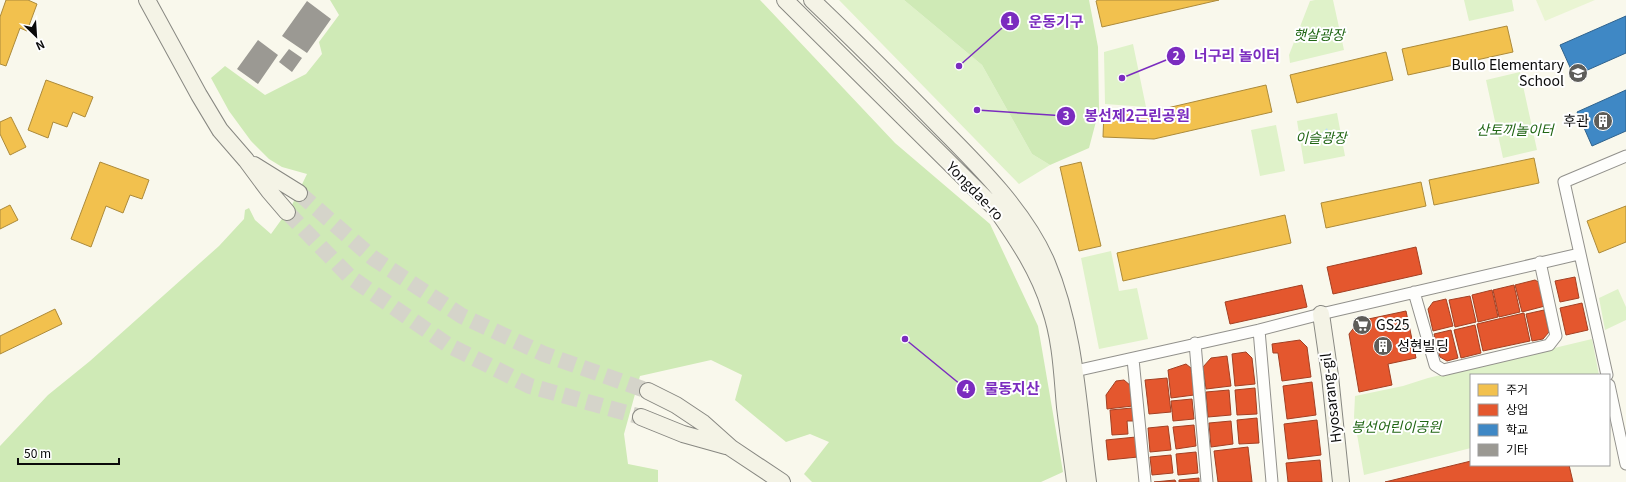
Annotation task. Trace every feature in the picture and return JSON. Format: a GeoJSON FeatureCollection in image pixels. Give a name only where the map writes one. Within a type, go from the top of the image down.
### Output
{"type":"FeatureCollection","features":[{"type":"Feature","properties":{"kind":"street"},"geometry":{"type":"LineString","coordinates":[[146,0],[220,130],[246,160],[269,192],[287,212]]}},
{"type":"Feature","properties":{"kind":"street","name":"Yongdae-ro"},"geometry":{"type":"LineString","coordinates":[[785,0],[996,209],[1016,237],[1034,270],[1052,315],[1062,357],[1075,482]]}},
{"type":"Feature","properties":{"kind":"street","name":"Yongdae-ro"},"geometry":{"type":"LineString","coordinates":[[812,0],[975,162],[1006,197],[1028,228],[1047,262],[1059,297],[1075,371],[1088,482]]}},
{"type":"Feature","properties":{"kind":"street"},"geometry":{"type":"LineString","coordinates":[[1607,374],[1564,182],[1626,156]]}},
{"type":"Feature","properties":{"kind":"street"},"geometry":{"type":"LineString","coordinates":[[246,160],[299,194]]}},
{"type":"Feature","properties":{"kind":"street"},"geometry":{"type":"LineString","coordinates":[[1075,371],[1259,330],[1321,314],[1579,254]]}},
{"type":"Feature","properties":{"kind":"street"},"geometry":{"type":"LineString","coordinates":[[1414,292],[1435,365],[1443,370],[1548,344],[1556,336],[1540,262]]}},
{"type":"Feature","properties":{"kind":"street","name":"Hyosarang-gil"},"geometry":{"type":"LineString","coordinates":[[1321,314],[1330,376],[1341,482]]}},
{"type":"Feature","properties":{"kind":"street"},"geometry":{"type":"LineString","coordinates":[[1259,330],[1272,482]]}},
{"type":"Feature","properties":{"kind":"street"},"geometry":{"type":"LineString","coordinates":[[1196,344],[1207,482]]}},
{"type":"Feature","properties":{"kind":"street"},"geometry":{"type":"LineString","coordinates":[[1133,359],[1145,482]]}},
{"type":"Feature","properties":{"kind":"street"},"geometry":{"type":"LineString","coordinates":[[1610,390],[1626,464]]}},
{"type":"Feature","properties":{"kind":"street"},"geometry":{"type":"LineString","coordinates":[[648,391],[676,405],[731,448],[782,482]]}},
{"type":"Feature","properties":{"kind":"street"},"geometry":{"type":"LineString","coordinates":[[641,417],[684,434],[731,448]]}},
{"type":"Feature","properties":{"kind":"green space"},"geometry":{"type":"Polygon","coordinates":[[[330,0],[760,0],[895,143],[990,224],[1038,326],[1063,472],[1041,482],[812,482],[804,474],[829,442],[810,434],[786,442],[735,400],[742,375],[711,360],[640,376],[624,434],[628,464],[658,470],[658,482],[0,482],[0,446],[48,395],[90,361],[219,246],[244,219],[245,210],[249,208],[255,220],[271,234],[292,205],[307,174],[282,167],[269,159],[251,141],[229,111],[211,78],[225,66],[265,95],[306,74],[322,54],[319,42],[339,15],[330,0]]]}},
{"type":"Feature","properties":{"kind":"green space"},"geometry":{"type":"Polygon","coordinates":[[[839,0],[904,0],[982,65],[1032,154],[1050,165],[1019,184],[839,0]]]}},
{"type":"Feature","properties":{"kind":"green space"},"geometry":{"type":"Polygon","coordinates":[[[904,0],[1089,0],[1098,47],[1099,110],[1089,148],[1050,165],[1032,154],[982,65],[904,0]]]}},
{"type":"Feature","properties":{"kind":"green space","name":"햇살광장"},"geometry":{"type":"Polygon","coordinates":[[[1333,0],[1344,50],[1290,63],[1289,55],[1310,1],[1333,0]]]}},
{"type":"Feature","properties":{"kind":"green space"},"geometry":{"type":"Polygon","coordinates":[[[1464,0],[1512,0],[1514,11],[1469,21],[1464,0]]]}},
{"type":"Feature","properties":{"kind":"green space"},"geometry":{"type":"Polygon","coordinates":[[[1536,0],[1595,0],[1545,21],[1536,0]]]}},
{"type":"Feature","properties":{"kind":"green space"},"geometry":{"type":"Polygon","coordinates":[[[1133,44],[1146,107],[1105,104],[1104,52],[1133,44]]]}},
{"type":"Feature","properties":{"kind":"green space","name":"산토끼놀이터"},"geometry":{"type":"Polygon","coordinates":[[[1520,72],[1537,150],[1503,158],[1486,80],[1520,72]]]}},
{"type":"Feature","properties":{"kind":"green space","name":"이슬광장"},"geometry":{"type":"Polygon","coordinates":[[[1337,113],[1345,156],[1304,164],[1297,121],[1337,113]]]}},
{"type":"Feature","properties":{"kind":"green space","name":"이슬광장"},"geometry":{"type":"Polygon","coordinates":[[[1276,125],[1285,171],[1260,176],[1251,130],[1276,125]]]}},
{"type":"Feature","properties":{"kind":"green space"},"geometry":{"type":"Polygon","coordinates":[[[1111,251],[1119,291],[1137,288],[1148,339],[1099,349],[1081,258],[1111,251]]]}},
{"type":"Feature","properties":{"kind":"green space"},"geometry":{"type":"Polygon","coordinates":[[[1618,289],[1626,307],[1626,320],[1605,330],[1599,298],[1618,289]]]}},
{"type":"Feature","properties":{"kind":"green space","name":"봉선어린이공원"},"geometry":{"type":"Polygon","coordinates":[[[1592,339],[1599,374],[1470,374],[1470,448],[1364,475],[1354,417],[1355,396],[1403,386],[1428,378],[1592,339]]]}},
{"type":"Feature","properties":{"kind":"water"},"geometry":{"type":"Polygon","coordinates":[[[1327,128],[1328,131],[1325,134],[1330,138],[1335,139],[1332,144],[1330,144],[1328,138],[1324,135],[1321,138],[1318,137],[1327,128]]]}},
{"type":"Feature","properties":{"kind":"building: 주거"},"geometry":{"type":"Polygon","coordinates":[[[6,0],[28,0],[37,4],[27,31],[20,28],[6,66],[0,64],[0,17],[6,0]]]}},
{"type":"Feature","properties":{"kind":"building: 주거"},"geometry":{"type":"Polygon","coordinates":[[[1219,0],[1102,27],[1096,1],[1219,0]]]}},
{"type":"Feature","properties":{"kind":"building: 주거"},"geometry":{"type":"Polygon","coordinates":[[[1507,26],[1513,52],[1408,75],[1402,49],[1507,26]]]}},
{"type":"Feature","properties":{"kind":"building: 주거"},"geometry":{"type":"Polygon","coordinates":[[[1386,52],[1393,80],[1297,103],[1290,75],[1386,52]]]}},
{"type":"Feature","properties":{"kind":"building: 주거"},"geometry":{"type":"Polygon","coordinates":[[[46,80],[93,97],[85,117],[73,112],[67,127],[53,122],[48,138],[28,130],[46,80]]]}},
{"type":"Feature","properties":{"kind":"building: 주거"},"geometry":{"type":"Polygon","coordinates":[[[1266,85],[1272,112],[1154,139],[1103,137],[1104,110],[1150,112],[1266,85]]]}},
{"type":"Feature","properties":{"kind":"building: 주거"},"geometry":{"type":"Polygon","coordinates":[[[11,117],[26,147],[10,155],[0,134],[0,122],[11,117]]]}},
{"type":"Feature","properties":{"kind":"building: 주거"},"geometry":{"type":"Polygon","coordinates":[[[1534,158],[1539,183],[1434,205],[1429,180],[1534,158]]]}},
{"type":"Feature","properties":{"kind":"building: 주거"},"geometry":{"type":"Polygon","coordinates":[[[100,162],[149,180],[142,199],[130,195],[123,213],[106,206],[91,247],[71,239],[100,162]]]}},
{"type":"Feature","properties":{"kind":"building: 주거"},"geometry":{"type":"Polygon","coordinates":[[[1081,162],[1101,246],[1079,251],[1060,167],[1081,162]]]}},
{"type":"Feature","properties":{"kind":"building: 주거"},"geometry":{"type":"Polygon","coordinates":[[[1421,182],[1426,206],[1326,228],[1321,203],[1421,182]]]}},
{"type":"Feature","properties":{"kind":"building: 주거"},"geometry":{"type":"Polygon","coordinates":[[[10,205],[18,220],[0,229],[0,210],[10,205]]]}},
{"type":"Feature","properties":{"kind":"building: 주거"},"geometry":{"type":"Polygon","coordinates":[[[1626,206],[1626,242],[1599,253],[1587,221],[1626,206]]]}},
{"type":"Feature","properties":{"kind":"building: 주거"},"geometry":{"type":"Polygon","coordinates":[[[1285,215],[1291,243],[1123,281],[1117,253],[1285,215]]]}},
{"type":"Feature","properties":{"kind":"building: 주거"},"geometry":{"type":"Polygon","coordinates":[[[55,309],[62,324],[0,354],[0,336],[55,309]]]}},
{"type":"Feature","properties":{"kind":"building: 상업"},"geometry":{"type":"Polygon","coordinates":[[[1416,247],[1422,274],[1333,294],[1327,267],[1416,247]]]}},
{"type":"Feature","properties":{"kind":"building: 상업"},"geometry":{"type":"Polygon","coordinates":[[[1575,277],[1579,298],[1560,302],[1555,281],[1575,277]]]}},
{"type":"Feature","properties":{"kind":"building: 상업"},"geometry":{"type":"Polygon","coordinates":[[[1535,280],[1540,283],[1545,306],[1522,312],[1515,285],[1535,280]]]}},
{"type":"Feature","properties":{"kind":"building: 상업"},"geometry":{"type":"Polygon","coordinates":[[[1302,285],[1307,307],[1230,324],[1225,302],[1302,285]]]}},
{"type":"Feature","properties":{"kind":"building: 상업"},"geometry":{"type":"Polygon","coordinates":[[[1514,285],[1520,312],[1499,317],[1493,290],[1514,285]]]}},
{"type":"Feature","properties":{"kind":"building: 상업"},"geometry":{"type":"Polygon","coordinates":[[[1492,290],[1498,317],[1478,322],[1472,295],[1492,290]]]}},
{"type":"Feature","properties":{"kind":"building: 상업"},"geometry":{"type":"Polygon","coordinates":[[[1470,296],[1476,322],[1455,327],[1449,300],[1470,296]]]}},
{"type":"Feature","properties":{"kind":"building: 상업"},"geometry":{"type":"Polygon","coordinates":[[[1446,299],[1453,326],[1433,331],[1428,309],[1433,302],[1446,299]]]}},
{"type":"Feature","properties":{"kind":"building: 상업"},"geometry":{"type":"Polygon","coordinates":[[[1582,303],[1588,330],[1566,335],[1560,308],[1582,303]]]}},
{"type":"Feature","properties":{"kind":"building: 상업"},"geometry":{"type":"Polygon","coordinates":[[[1544,310],[1549,332],[1543,339],[1532,341],[1526,314],[1544,310]]]}},
{"type":"Feature","properties":{"kind":"building: 상업","name":"성현빌딩"},"geometry":{"type":"Polygon","coordinates":[[[1406,311],[1416,358],[1388,364],[1392,385],[1359,392],[1349,334],[1359,321],[1406,311]]]}},
{"type":"Feature","properties":{"kind":"building: 상업"},"geometry":{"type":"Polygon","coordinates":[[[1524,313],[1530,341],[1483,351],[1477,324],[1524,313]]]}},
{"type":"Feature","properties":{"kind":"building: 상업"},"geometry":{"type":"Polygon","coordinates":[[[1475,325],[1481,353],[1461,358],[1454,330],[1475,325]]]}},
{"type":"Feature","properties":{"kind":"building: 상업"},"geometry":{"type":"Polygon","coordinates":[[[1451,330],[1458,358],[1447,361],[1440,357],[1434,334],[1451,330]]]}},
{"type":"Feature","properties":{"kind":"building: 상업"},"geometry":{"type":"Polygon","coordinates":[[[1300,340],[1307,347],[1311,377],[1282,381],[1278,353],[1273,353],[1272,344],[1300,340]]]}},
{"type":"Feature","properties":{"kind":"building: 상업"},"geometry":{"type":"Polygon","coordinates":[[[1246,352],[1252,358],[1255,384],[1235,386],[1232,354],[1246,352]]]}},
{"type":"Feature","properties":{"kind":"building: 상업"},"geometry":{"type":"Polygon","coordinates":[[[1227,356],[1231,386],[1206,389],[1203,367],[1211,358],[1227,356]]]}},
{"type":"Feature","properties":{"kind":"building: 상업"},"geometry":{"type":"Polygon","coordinates":[[[1186,364],[1191,368],[1194,395],[1171,398],[1168,370],[1186,364]]]}},
{"type":"Feature","properties":{"kind":"building: 상업"},"geometry":{"type":"Polygon","coordinates":[[[1167,378],[1171,412],[1149,414],[1145,380],[1167,378]]]}},
{"type":"Feature","properties":{"kind":"building: 상업"},"geometry":{"type":"Polygon","coordinates":[[[1124,380],[1131,386],[1133,406],[1107,409],[1106,395],[1116,381],[1124,380]]]}},
{"type":"Feature","properties":{"kind":"building: 상업"},"geometry":{"type":"Polygon","coordinates":[[[1312,382],[1316,415],[1287,419],[1283,386],[1312,382]]]}},
{"type":"Feature","properties":{"kind":"building: 상업"},"geometry":{"type":"Polygon","coordinates":[[[1255,388],[1257,414],[1237,415],[1235,390],[1255,388]]]}},
{"type":"Feature","properties":{"kind":"building: 상업"},"geometry":{"type":"Polygon","coordinates":[[[1229,390],[1231,415],[1208,417],[1206,392],[1229,390]]]}},
{"type":"Feature","properties":{"kind":"building: 상업"},"geometry":{"type":"Polygon","coordinates":[[[1192,399],[1194,419],[1173,421],[1171,401],[1192,399]]]}},
{"type":"Feature","properties":{"kind":"building: 상업"},"geometry":{"type":"Polygon","coordinates":[[[1132,408],[1133,421],[1127,421],[1128,434],[1112,435],[1110,410],[1132,408]]]}},
{"type":"Feature","properties":{"kind":"building: 상업"},"geometry":{"type":"Polygon","coordinates":[[[1257,418],[1259,443],[1239,444],[1237,420],[1257,418]]]}},
{"type":"Feature","properties":{"kind":"building: 상업"},"geometry":{"type":"Polygon","coordinates":[[[1317,420],[1321,455],[1288,459],[1284,424],[1317,420]]]}},
{"type":"Feature","properties":{"kind":"building: 상업"},"geometry":{"type":"Polygon","coordinates":[[[1231,421],[1233,444],[1211,447],[1209,423],[1231,421]]]}},
{"type":"Feature","properties":{"kind":"building: 상업"},"geometry":{"type":"Polygon","coordinates":[[[1194,425],[1196,446],[1176,449],[1173,427],[1194,425]]]}},
{"type":"Feature","properties":{"kind":"building: 상업"},"geometry":{"type":"Polygon","coordinates":[[[1168,426],[1171,450],[1150,452],[1148,428],[1168,426]]]}},
{"type":"Feature","properties":{"kind":"building: 상업"},"geometry":{"type":"Polygon","coordinates":[[[1136,437],[1138,457],[1108,460],[1106,440],[1136,437]]]}},
{"type":"Feature","properties":{"kind":"building: 상업"},"geometry":{"type":"Polygon","coordinates":[[[1248,447],[1252,482],[1218,482],[1214,451],[1248,447]]]}},
{"type":"Feature","properties":{"kind":"building: 상업"},"geometry":{"type":"Polygon","coordinates":[[[1196,452],[1198,473],[1178,475],[1176,454],[1196,452]]]}},
{"type":"Feature","properties":{"kind":"building: 상업"},"geometry":{"type":"Polygon","coordinates":[[[1171,455],[1173,473],[1152,475],[1150,457],[1171,455]]]}},
{"type":"Feature","properties":{"kind":"building: 상업"},"geometry":{"type":"Polygon","coordinates":[[[1320,460],[1322,482],[1288,482],[1286,463],[1320,460]]]}},
{"type":"Feature","properties":{"kind":"building: 상업"},"geometry":{"type":"Polygon","coordinates":[[[1470,461],[1470,466],[1569,466],[1573,482],[1385,482],[1470,461]]]}},
{"type":"Feature","properties":{"kind":"building: 상업"},"geometry":{"type":"Polygon","coordinates":[[[1199,478],[1199,482],[1179,482],[1179,480],[1199,478]]]}},
{"type":"Feature","properties":{"kind":"building: 상업"},"geometry":{"type":"Polygon","coordinates":[[[1175,480],[1176,482],[1154,482],[1175,480]]]}},
{"type":"Feature","properties":{"kind":"building: 학교"},"geometry":{"type":"Polygon","coordinates":[[[1626,16],[1626,53],[1574,76],[1560,45],[1626,16]]]}},
{"type":"Feature","properties":{"kind":"building: 학교","name":"후관"},"geometry":{"type":"Polygon","coordinates":[[[1626,90],[1626,131],[1592,146],[1577,112],[1626,90]]]}},
{"type":"Feature","properties":{"kind":"building: 기타"},"geometry":{"type":"Polygon","coordinates":[[[307,1],[331,19],[307,53],[282,36],[307,1]]]}},
{"type":"Feature","properties":{"kind":"building: 기타"},"geometry":{"type":"Polygon","coordinates":[[[258,40],[278,55],[258,84],[237,69],[258,40]]]}},
{"type":"Feature","properties":{"kind":"building: 기타"},"geometry":{"type":"Polygon","coordinates":[[[289,49],[302,58],[292,72],[279,62],[289,49]]]}},
{"type":"Feature","properties":{"kind":"tunnel"},"geometry":{"type":"LineString","coordinates":[[299,193],[373,258],[462,316],[544,354],[648,391]]}},
{"type":"Feature","properties":{"kind":"tunnel"},"geometry":{"type":"LineString","coordinates":[[287,212],[350,277],[448,345],[530,386],[641,417]]}},
{"type":"Feature","properties":{"kind":"place","name":"운동기구"},"geometry":{"type":"Point","coordinates":[959,66]}},
{"type":"Feature","properties":{"kind":"place","name":"Bullo Elementary School"},"geometry":{"type":"Point","coordinates":[1578,73]}},
{"type":"Feature","properties":{"kind":"place","name":"너구리 놀이터"},"geometry":{"type":"Point","coordinates":[1122,78]}},
{"type":"Feature","properties":{"kind":"place","name":"봉선제2근린공원"},"geometry":{"type":"Point","coordinates":[977,110]}},
{"type":"Feature","properties":{"kind":"place","name":"후관"},"geometry":{"type":"Point","coordinates":[1603,121]}},
{"type":"Feature","properties":{"kind":"place","name":"GS25"},"geometry":{"type":"Point","coordinates":[1362,325]}},
{"type":"Feature","properties":{"kind":"place","name":"물동지산"},"geometry":{"type":"Point","coordinates":[905,339]}},
{"type":"Feature","properties":{"kind":"place","name":"성현빌딩"},"geometry":{"type":"Point","coordinates":[1383,346]}}]}
